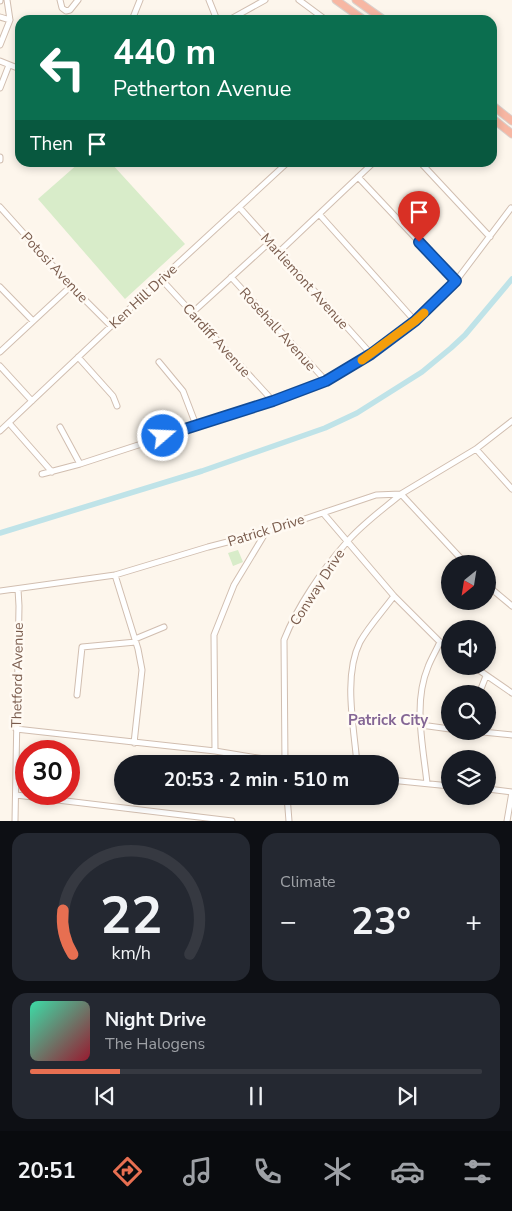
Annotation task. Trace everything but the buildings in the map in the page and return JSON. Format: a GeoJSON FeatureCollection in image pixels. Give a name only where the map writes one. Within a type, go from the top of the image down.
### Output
{"type":"FeatureCollection","features":[{"type":"Feature","properties":{"kind":"highway"},"geometry":{"type":"LineString","coordinates":[[336,0],[357,15]]}},
{"type":"Feature","properties":{"kind":"highway"},"geometry":{"type":"LineString","coordinates":[[356,0],[377,15]]}},
{"type":"Feature","properties":{"kind":"highway"},"geometry":{"type":"LineString","coordinates":[[497,109],[512,121]]}},
{"type":"Feature","properties":{"kind":"highway"},"geometry":{"type":"LineString","coordinates":[[497,122],[512,134]]}},
{"type":"Feature","properties":{"kind":"street"},"geometry":{"type":"LineString","coordinates":[[0,45],[10,20],[7,0]]}},
{"type":"Feature","properties":{"kind":"street"},"geometry":{"type":"LineString","coordinates":[[60,0],[62,8],[66,11],[70,10],[78,0]]}},
{"type":"Feature","properties":{"kind":"street"},"geometry":{"type":"LineString","coordinates":[[134,15],[140,0]]}},
{"type":"Feature","properties":{"kind":"street"},"geometry":{"type":"LineString","coordinates":[[209,0],[215,15]]}},
{"type":"Feature","properties":{"kind":"street"},"geometry":{"type":"LineString","coordinates":[[237,15],[265,0]]}},
{"type":"Feature","properties":{"kind":"street"},"geometry":{"type":"LineString","coordinates":[[299,0],[319,15]]}},
{"type":"Feature","properties":{"kind":"street"},"geometry":{"type":"LineString","coordinates":[[0,17],[10,20]]}},
{"type":"Feature","properties":{"kind":"street"},"geometry":{"type":"LineString","coordinates":[[0,61],[15,67]]}},
{"type":"Feature","properties":{"kind":"street"},"geometry":{"type":"LineString","coordinates":[[0,88],[9,65]]}},
{"type":"Feature","properties":{"kind":"street","name":"Ken Hill Drive"},"geometry":{"type":"LineString","coordinates":[[0,431],[282,167]]}},
{"type":"Feature","properties":{"kind":"street"},"geometry":{"type":"LineString","coordinates":[[279,252],[369,167]]}},
{"type":"Feature","properties":{"kind":"street"},"geometry":{"type":"LineString","coordinates":[[425,167],[490,237]]}},
{"type":"Feature","properties":{"kind":"street"},"geometry":{"type":"LineString","coordinates":[[358,177],[456,281]]}},
{"type":"Feature","properties":{"kind":"street","name":"Potosi Avenue"},"geometry":{"type":"LineString","coordinates":[[0,207],[111,326]]}},
{"type":"Feature","properties":{"kind":"street","name":"Marliemont Avenue"},"geometry":{"type":"LineString","coordinates":[[238,207],[371,354]]}},
{"type":"Feature","properties":{"kind":"street"},"geometry":{"type":"LineString","coordinates":[[42,474],[80,464],[273,401],[326,381],[371,354],[415,321],[456,281],[511,208]]}},
{"type":"Feature","properties":{"kind":"street"},"geometry":{"type":"LineString","coordinates":[[319,214],[415,321]]}},
{"type":"Feature","properties":{"kind":"street"},"geometry":{"type":"LineString","coordinates":[[192,313],[270,242]]}},
{"type":"Feature","properties":{"kind":"street","name":"Rosehall Avenue"},"geometry":{"type":"LineString","coordinates":[[231,277],[326,381]]}},
{"type":"Feature","properties":{"kind":"street","name":"Cardiff Avenue"},"geometry":{"type":"LineString","coordinates":[[161,279],[273,401]]}},
{"type":"Feature","properties":{"kind":"street"},"geometry":{"type":"LineString","coordinates":[[0,352],[72,286]]}},
{"type":"Feature","properties":{"kind":"street"},"geometry":{"type":"LineString","coordinates":[[0,287],[33,322]]}},
{"type":"Feature","properties":{"kind":"street"},"geometry":{"type":"LineString","coordinates":[[78,357],[113,396],[117,406]]}},
{"type":"Feature","properties":{"kind":"street"},"geometry":{"type":"LineString","coordinates":[[159,362],[183,391],[196,425]]}},
{"type":"Feature","properties":{"kind":"street"},"geometry":{"type":"LineString","coordinates":[[0,366],[32,402]]}},
{"type":"Feature","properties":{"kind":"street","name":"Patrick Drive"},"geometry":{"type":"LineString","coordinates":[[0,591],[115,575],[266,532],[376,495],[401,494],[476,449],[512,421]]}},
{"type":"Feature","properties":{"kind":"street"},"geometry":{"type":"LineString","coordinates":[[9,423],[52,472]]}},
{"type":"Feature","properties":{"kind":"street"},"geometry":{"type":"LineString","coordinates":[[60,427],[80,464]]}},
{"type":"Feature","properties":{"kind":"street"},"geometry":{"type":"LineString","coordinates":[[476,449],[512,489]]}},
{"type":"Feature","properties":{"kind":"street"},"geometry":{"type":"LineString","coordinates":[[401,494],[458,555]]}},
{"type":"Feature","properties":{"kind":"street","name":"Conway Drive"},"geometry":{"type":"LineString","coordinates":[[285,755],[284,640],[290,625],[320,576],[347,542],[401,494]]}},
{"type":"Feature","properties":{"kind":"street"},"geometry":{"type":"LineString","coordinates":[[323,513],[394,596],[440,642],[428,668],[421,697],[421,725],[427,783]]}},
{"type":"Feature","properties":{"kind":"street"},"geometry":{"type":"LineString","coordinates":[[216,752],[214,634],[234,585],[266,532]]}},
{"type":"Feature","properties":{"kind":"street"},"geometry":{"type":"LineString","coordinates":[[115,575],[142,670],[134,742]]}},
{"type":"Feature","properties":{"kind":"street","name":"Thetford Avenue"},"geometry":{"type":"LineString","coordinates":[[16,740],[18,589]]}},
{"type":"Feature","properties":{"kind":"street"},"geometry":{"type":"LineString","coordinates":[[496,593],[512,606]]}},
{"type":"Feature","properties":{"kind":"street"},"geometry":{"type":"LineString","coordinates":[[356,755],[351,688],[352,668],[360,643],[394,596]]}},
{"type":"Feature","properties":{"kind":"street"},"geometry":{"type":"LineString","coordinates":[[77,695],[82,647],[135,641],[164,627]]}},
{"type":"Feature","properties":{"kind":"street"},"geometry":{"type":"LineString","coordinates":[[482,685],[486,676],[512,693]]}},
{"type":"Feature","properties":{"kind":"street"},"geometry":{"type":"LineString","coordinates":[[421,725],[441,728]]}},
{"type":"Feature","properties":{"kind":"street"},"geometry":{"type":"LineString","coordinates":[[16,729],[235,755]]}},
{"type":"Feature","properties":{"kind":"street"},"geometry":{"type":"LineString","coordinates":[[496,733],[512,735]]}},
{"type":"Feature","properties":{"kind":"street"},"geometry":{"type":"LineString","coordinates":[[399,781],[441,785]]}},
{"type":"Feature","properties":{"kind":"street"},"geometry":{"type":"LineString","coordinates":[[496,790],[512,792],[507,821]]}},
{"type":"Feature","properties":{"kind":"street"},"geometry":{"type":"LineString","coordinates":[[80,802],[232,821]]}},
{"type":"Feature","properties":{"kind":"street","name":"Thetford Avenue"},"geometry":{"type":"LineString","coordinates":[[15,821],[16,805]]}},
{"type":"Feature","properties":{"kind":"street"},"geometry":{"type":"LineString","coordinates":[[288,805],[289,821]]}},
{"type":"Feature","properties":{"kind":"green space"},"geometry":{"type":"Polygon","coordinates":[[[74,167],[115,167],[185,244],[125,299],[38,199],[74,167]]]}},
{"type":"Feature","properties":{"kind":"green space"},"geometry":{"type":"Polygon","coordinates":[[[238,550],[243,562],[233,566],[228,553],[238,550]]]}},
{"type":"Feature","properties":{"kind":"waterway"},"geometry":{"type":"LineString","coordinates":[[0,533],[202,471],[325,428],[357,413],[422,372],[451,348],[465,335],[512,279]]}},
{"type":"Feature","properties":{"kind":"slow traffic"},"geometry":{"type":"LineString","coordinates":[[362,360],[424,313]]}},
{"type":"Feature","properties":{"kind":"district","name":"Patrick City"},"geometry":{"type":"Point","coordinates":[388,720]}},
{"type":"Feature","properties":{"kind":"route"},"geometry":{"type":"LineString","coordinates":[[163,436],[273,401],[326,381],[371,354],[415,321],[456,281],[419,242]]}}]}
